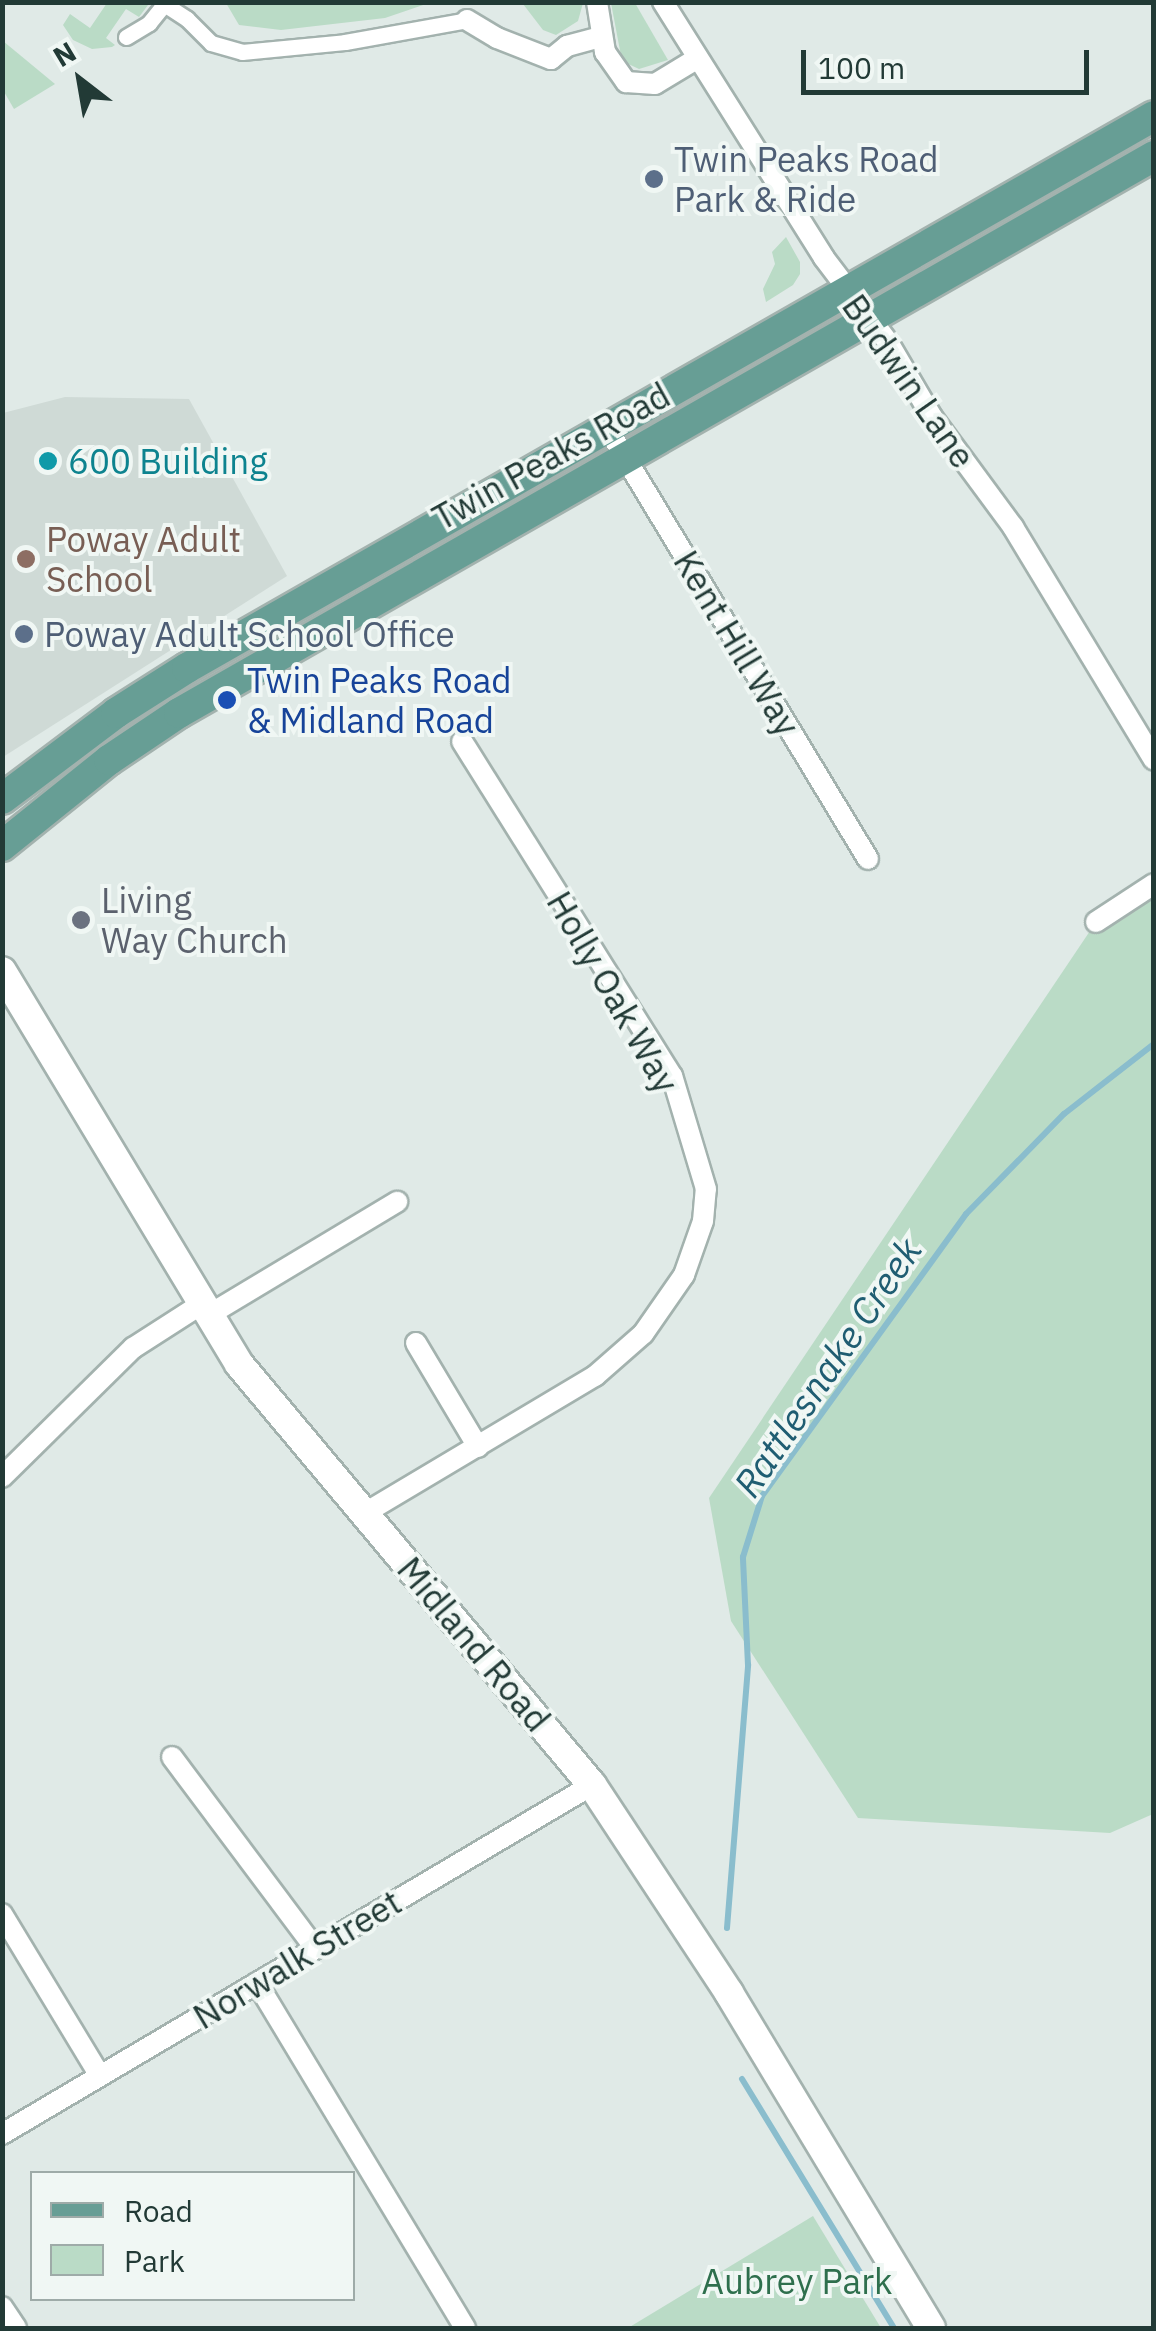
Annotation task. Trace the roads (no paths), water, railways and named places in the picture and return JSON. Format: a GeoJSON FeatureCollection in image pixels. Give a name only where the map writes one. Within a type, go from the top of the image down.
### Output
{"type":"FeatureCollection","features":[{"type":"Feature","properties":{"kind":"main road","name":"Twin Peaks Road"},"geometry":{"type":"LineString","coordinates":[[2,800],[116,713],[187,668],[1154,116]]}},
{"type":"Feature","properties":{"kind":"main road","name":"Twin Peaks Road"},"geometry":{"type":"LineString","coordinates":[[2,846],[110,760],[179,713],[1154,156]]}},
{"type":"Feature","properties":{"kind":"main road","name":"Midland Road"},"geometry":{"type":"LineString","coordinates":[[2,971],[204,1310],[246,1373],[592,1785],[728,1993],[931,2328]]}},
{"type":"Feature","properties":{"kind":"street"},"geometry":{"type":"LineString","coordinates":[[597,2],[601,37],[610,64],[635,86],[655,84],[698,58]]}},
{"type":"Feature","properties":{"kind":"street","name":"Budwin Lane"},"geometry":{"type":"LineString","coordinates":[[663,2],[932,418],[1013,527],[1154,760]]}},
{"type":"Feature","properties":{"kind":"street"},"geometry":{"type":"LineString","coordinates":[[126,38],[164,3],[211,43],[242,52],[345,42],[467,20],[496,38],[551,58],[567,46],[601,37]]}},
{"type":"Feature","properties":{"kind":"street","name":"Kent Hill Way"},"geometry":{"type":"LineString","coordinates":[[606,426],[868,859]]}},
{"type":"Feature","properties":{"kind":"street","name":"Holly Oak Way"},"geometry":{"type":"LineString","coordinates":[[365,1513],[595,1376],[643,1334],[684,1276],[703,1221],[706,1189],[672,1076],[462,741]]}},
{"type":"Feature","properties":{"kind":"street"},"geometry":{"type":"LineString","coordinates":[[1096,922],[1154,884]]}},
{"type":"Feature","properties":{"kind":"street"},"geometry":{"type":"LineString","coordinates":[[2,1476],[133,1348],[397,1202]]}},
{"type":"Feature","properties":{"kind":"street"},"geometry":{"type":"LineString","coordinates":[[416,1343],[478,1447]]}},
{"type":"Feature","properties":{"kind":"street"},"geometry":{"type":"LineString","coordinates":[[172,1758],[315,1948]]}},
{"type":"Feature","properties":{"kind":"street","name":"Norwalk Street"},"geometry":{"type":"LineString","coordinates":[[2,2134],[592,1785]]}},
{"type":"Feature","properties":{"kind":"street"},"geometry":{"type":"LineString","coordinates":[[2,1914],[100,2076]]}},
{"type":"Feature","properties":{"kind":"street"},"geometry":{"type":"LineString","coordinates":[[257,1983],[464,2328]]}},
{"type":"Feature","properties":{"kind":"street"},"geometry":{"type":"LineString","coordinates":[[2,2306],[16,2328]]}},
{"type":"Feature","properties":{"kind":"waterway","name":"Rattlesnake Creek"},"geometry":{"type":"LineString","coordinates":[[727,1928],[748,1665],[743,1557],[762,1496],[966,1214],[1064,1114],[1154,1044]]}},
{"type":"Feature","properties":{"kind":"waterway","name":"Rattlesnake Creek"},"geometry":{"type":"LineString","coordinates":[[742,2079],[894,2328]]}},
{"type":"Feature","properties":{"kind":"place","name":"Twin Peaks Road Park & Ride"},"geometry":{"type":"Point","coordinates":[654,179]}},
{"type":"Feature","properties":{"kind":"place","name":"600 Building"},"geometry":{"type":"Point","coordinates":[48,461]}},
{"type":"Feature","properties":{"kind":"place","name":"Poway Adult School"},"geometry":{"type":"Point","coordinates":[26,559]}},
{"type":"Feature","properties":{"kind":"place","name":"Poway Adult School Office"},"geometry":{"type":"Point","coordinates":[24,634]}},
{"type":"Feature","properties":{"kind":"place","name":"Twin Peaks Road & Midland Road"},"geometry":{"type":"Point","coordinates":[227,700]}},
{"type":"Feature","properties":{"kind":"place","name":"Living Way Church"},"geometry":{"type":"Point","coordinates":[81,920]}},
{"type":"Feature","properties":{"kind":"park label","name":"Aubrey Park"},"geometry":{"type":"Point","coordinates":[797,2281]}}]}
